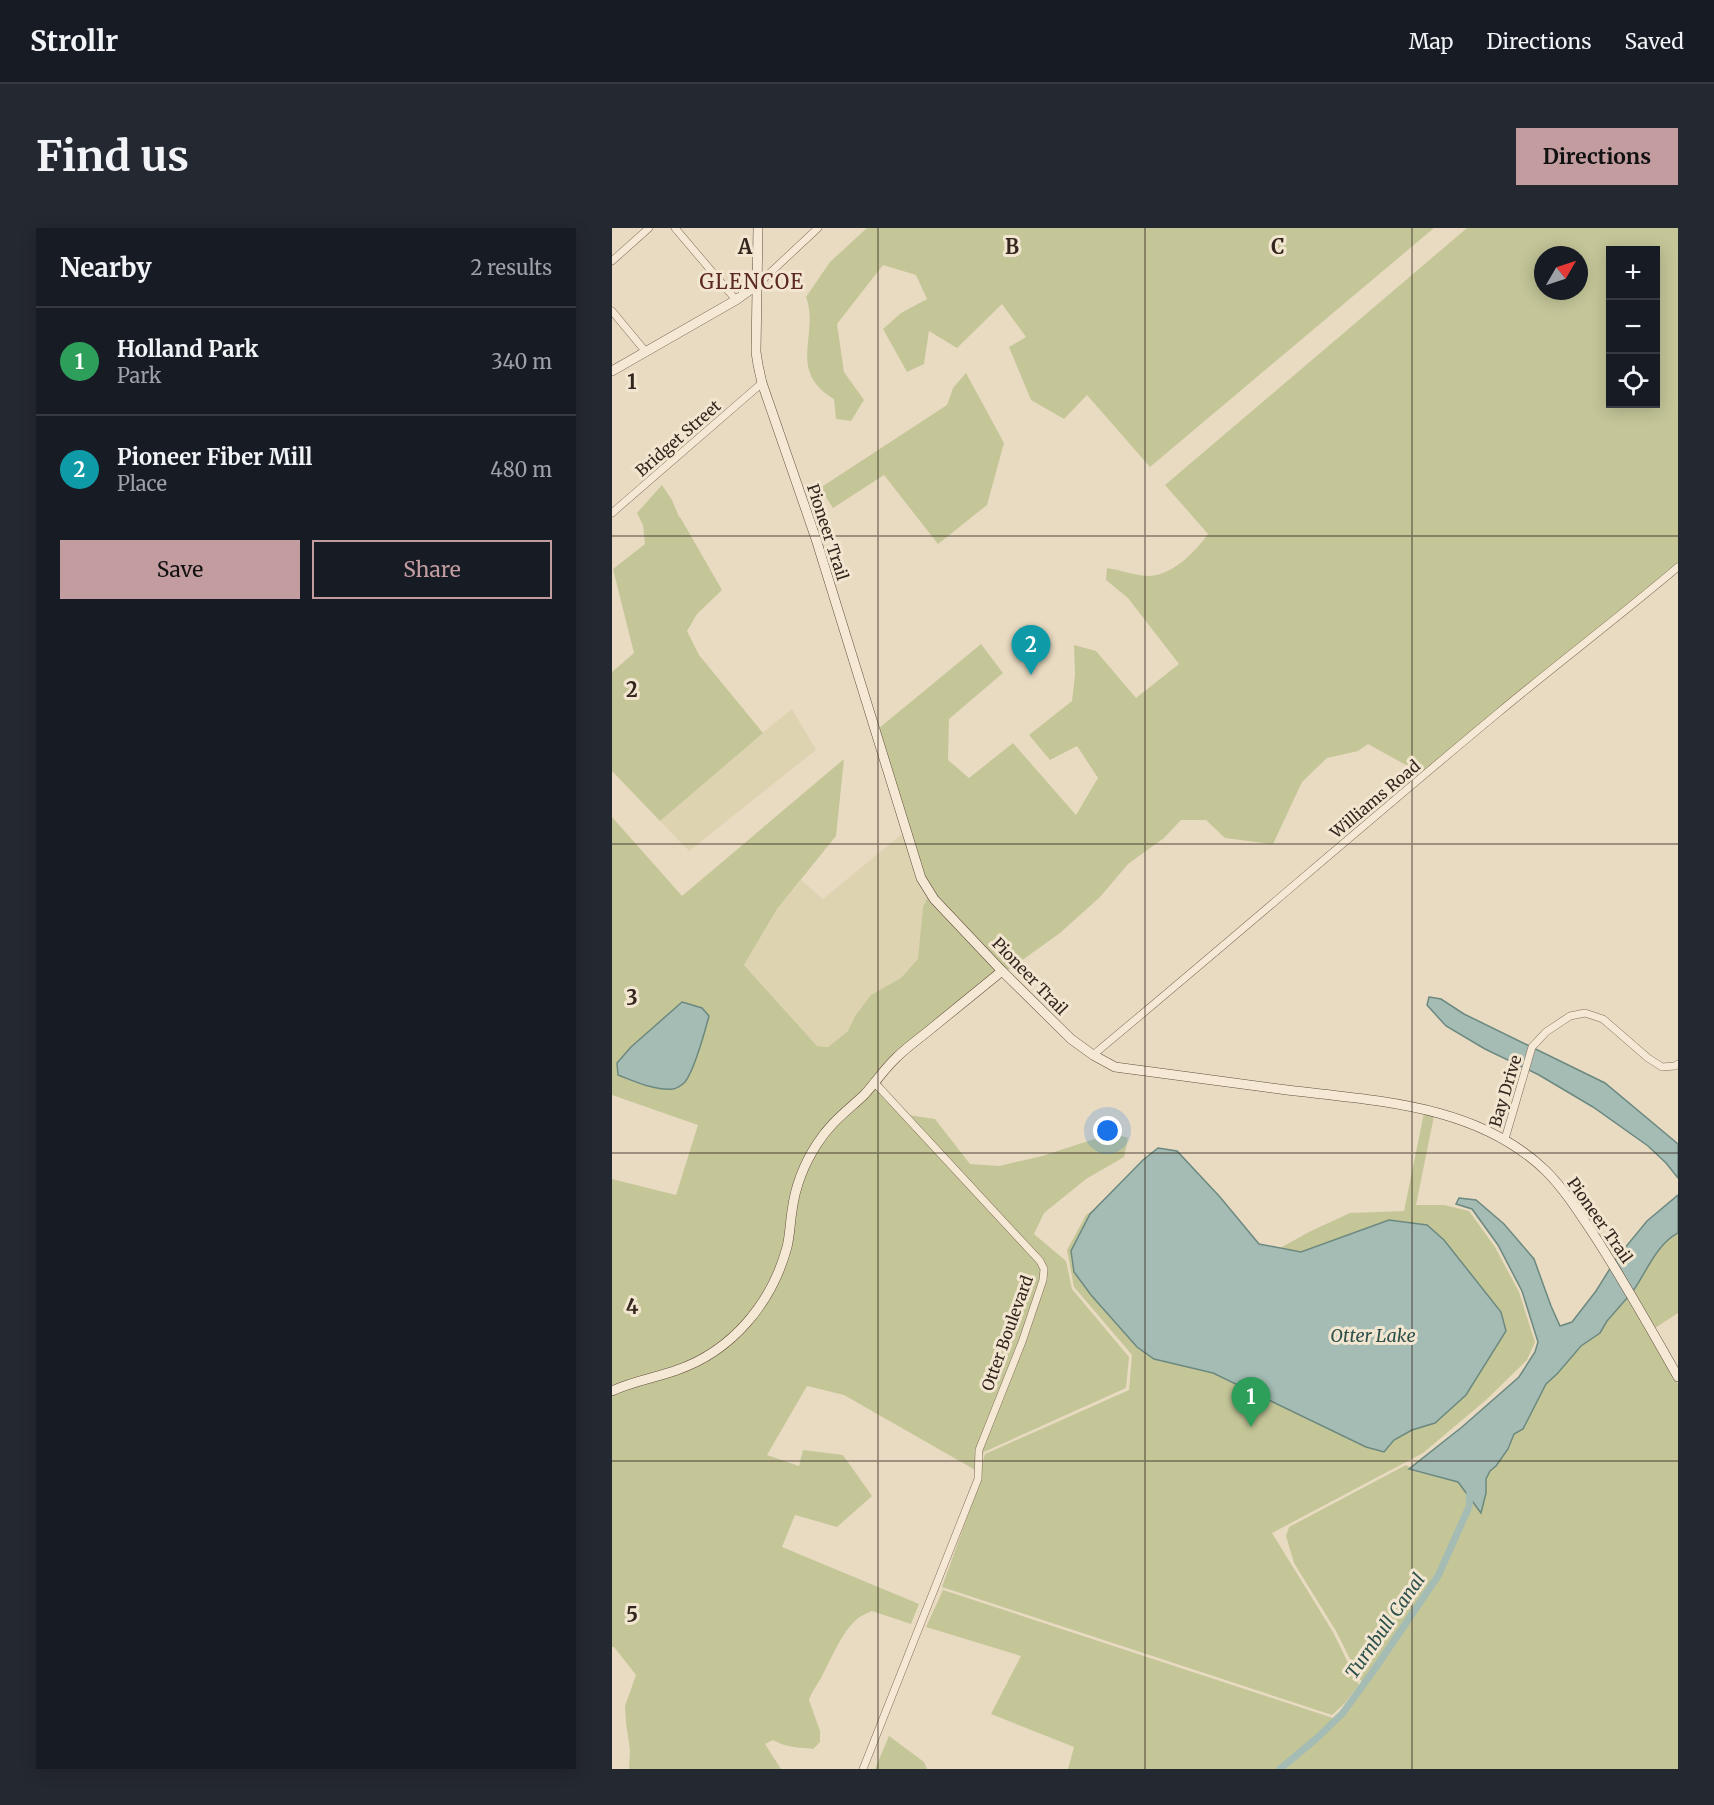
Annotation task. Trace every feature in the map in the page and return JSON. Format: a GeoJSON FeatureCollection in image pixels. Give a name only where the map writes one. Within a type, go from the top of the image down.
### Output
{"type":"FeatureCollection","features":[{"type":"Feature","properties":{"kind":"street"},"geometry":{"type":"LineString","coordinates":[[612,261],[649,228]]}},
{"type":"Feature","properties":{"kind":"street"},"geometry":{"type":"LineString","coordinates":[[675,228],[736,300]]}},
{"type":"Feature","properties":{"kind":"street","name":"Pioneer Trail"},"geometry":{"type":"LineString","coordinates":[[758,228],[756,352],[762,383],[816,538],[921,878],[934,899],[1071,1039],[1093,1056],[1115,1067],[1396,1103],[1452,1118],[1505,1139],[1523,1151],[1562,1188],[1612,1262],[1678,1377]]}},
{"type":"Feature","properties":{"kind":"street"},"geometry":{"type":"LineString","coordinates":[[612,371],[736,300],[757,285],[818,228]]}},
{"type":"Feature","properties":{"kind":"street"},"geometry":{"type":"LineString","coordinates":[[612,311],[646,352]]}},
{"type":"Feature","properties":{"kind":"street","name":"Bridget Street"},"geometry":{"type":"LineString","coordinates":[[612,513],[762,383]]}},
{"type":"Feature","properties":{"kind":"street","name":"Williams Road"},"geometry":{"type":"LineString","coordinates":[[1093,1056],[1482,726],[1678,567]]}},
{"type":"Feature","properties":{"kind":"street"},"geometry":{"type":"LineString","coordinates":[[612,1391],[635,1381],[678,1370],[697,1362],[729,1341],[753,1317],[774,1283],[780,1268],[787,1246],[792,1208],[798,1185],[810,1156],[830,1125],[863,1095],[897,1057],[1002,971]]}},
{"type":"Feature","properties":{"kind":"street","name":"Bay Drive"},"geometry":{"type":"LineString","coordinates":[[1505,1139],[1532,1047],[1546,1032],[1570,1016],[1585,1013],[1603,1019],[1648,1058],[1662,1067],[1678,1064]]}},
{"type":"Feature","properties":{"kind":"street","name":"Otter Boulevard"},"geometry":{"type":"LineString","coordinates":[[863,1769],[978,1479],[979,1450],[1022,1342],[1043,1280],[1044,1269],[1040,1261],[874,1082]]}},
{"type":"Feature","properties":{"kind":"shaded area"},"geometry":{"type":"Polygon","coordinates":[[[792,709],[816,750],[689,851],[660,821],[792,709]]]}},
{"type":"Feature","properties":{"kind":"shaded area"},"geometry":{"type":"Polygon","coordinates":[[[903,833],[928,896],[923,907],[919,959],[901,978],[855,1016],[848,1031],[829,1047],[817,1046],[744,965],[777,909],[801,880],[823,899],[903,833]]]}},
{"type":"Feature","properties":{"kind":"green space"},"geometry":{"type":"Polygon","coordinates":[[[867,228],[1434,228],[1150,467],[1087,395],[1064,419],[1031,400],[1009,347],[1026,337],[1002,304],[957,348],[929,331],[924,364],[907,372],[883,329],[901,313],[927,299],[916,275],[883,265],[837,324],[844,372],[864,400],[851,421],[836,419],[834,399],[820,388],[811,376],[808,364],[810,325],[806,297],[830,262],[867,228]]]}},
{"type":"Feature","properties":{"kind":"green space"},"geometry":{"type":"Polygon","coordinates":[[[1467,228],[1678,228],[1678,566],[1426,775],[1415,767],[1404,764],[1368,744],[1358,751],[1327,758],[1302,782],[1273,844],[1225,838],[1206,820],[1181,820],[1164,838],[1128,864],[1100,897],[1060,933],[1007,971],[937,897],[925,877],[878,729],[981,644],[1003,673],[949,719],[948,760],[969,778],[1013,743],[1076,815],[1098,778],[1077,746],[1050,760],[1029,735],[1072,701],[1075,675],[1074,645],[1096,651],[1136,698],[1179,664],[1128,598],[1106,580],[1107,568],[1144,576],[1167,572],[1190,555],[1208,534],[1165,485],[1467,228]]]}},
{"type":"Feature","properties":{"kind":"green space"},"geometry":{"type":"Polygon","coordinates":[[[966,373],[1004,443],[987,505],[938,544],[884,475],[833,508],[820,488],[947,405],[953,388],[966,373]]]}},
{"type":"Feature","properties":{"kind":"green space"},"geometry":{"type":"Polygon","coordinates":[[[662,485],[722,590],[697,614],[687,631],[699,655],[763,733],[660,821],[612,771],[612,672],[634,653],[613,569],[645,544],[643,525],[637,513],[662,485]]]}},
{"type":"Feature","properties":{"kind":"green space"},"geometry":{"type":"Polygon","coordinates":[[[844,759],[836,836],[777,909],[744,965],[817,1046],[828,1047],[848,1031],[855,1016],[871,995],[901,978],[918,959],[923,907],[928,896],[997,971],[840,1111],[816,1140],[771,1282],[750,1315],[727,1338],[696,1359],[612,1387],[612,1179],[676,1195],[698,1125],[612,1095],[612,817],[682,896],[844,759]],[[682,1002],[631,1047],[640,1084],[675,1089],[682,1002]]]}},
{"type":"Feature","properties":{"kind":"green space"},"geometry":{"type":"Polygon","coordinates":[[[881,1080],[884,1091],[908,1115],[935,1119],[970,1164],[999,1166],[1042,1156],[1113,1133],[1128,1138],[1124,1157],[1086,1179],[1044,1213],[1034,1234],[1066,1261],[1072,1289],[1129,1357],[1126,1388],[984,1452],[977,1471],[844,1395],[807,1386],[767,1455],[799,1466],[803,1450],[843,1455],[872,1496],[837,1527],[795,1515],[782,1547],[919,1604],[911,1624],[872,1611],[859,1617],[853,1623],[840,1641],[809,1700],[820,1731],[820,1742],[813,1749],[787,1746],[773,1740],[765,1744],[781,1769],[629,1769],[630,1750],[625,1706],[636,1675],[612,1647],[612,1395],[659,1379],[741,1334],[756,1318],[766,1304],[795,1214],[801,1185],[813,1157],[833,1127],[881,1080]]]}},
{"type":"Feature","properties":{"kind":"green space"},"geometry":{"type":"Polygon","coordinates":[[[1424,1113],[1434,1116],[1416,1205],[1444,1205],[1469,1211],[1495,1247],[1519,1292],[1535,1342],[1527,1360],[1486,1400],[1423,1453],[1272,1533],[1333,1632],[1359,1685],[1345,1703],[1332,1715],[942,1587],[969,1512],[985,1454],[1129,1390],[1132,1355],[1074,1287],[1067,1250],[1086,1215],[1167,1158],[1258,1260],[1350,1213],[1404,1211],[1424,1113]]]}},
{"type":"Feature","properties":{"kind":"green space"},"geometry":{"type":"Polygon","coordinates":[[[1678,1233],[1678,1313],[1655,1328],[1633,1291],[1658,1251],[1678,1233]]]}},
{"type":"Feature","properties":{"kind":"green space"},"geometry":{"type":"Polygon","coordinates":[[[1628,1297],[1678,1384],[1678,1769],[1068,1769],[1074,1747],[991,1714],[1021,1656],[926,1627],[943,1590],[1333,1718],[1347,1705],[1362,1683],[1336,1631],[1294,1563],[1286,1536],[1289,1527],[1406,1465],[1411,1468],[1410,1470],[1458,1482],[1481,1512],[1486,1493],[1486,1479],[1490,1471],[1508,1449],[1514,1434],[1523,1429],[1546,1384],[1581,1346],[1600,1333],[1607,1321],[1628,1297]]]}},
{"type":"Feature","properties":{"kind":"green space"},"geometry":{"type":"Polygon","coordinates":[[[889,1736],[924,1762],[927,1769],[875,1769],[889,1736]]]}},
{"type":"Feature","properties":{"kind":"water"},"geometry":{"type":"Polygon","coordinates":[[[1429,997],[1441,999],[1464,1014],[1605,1083],[1678,1144],[1678,1178],[1648,1146],[1593,1107],[1539,1075],[1485,1049],[1446,1026],[1427,1005],[1429,997]]]}},
{"type":"Feature","properties":{"kind":"water"},"geometry":{"type":"Polygon","coordinates":[[[682,1002],[702,1008],[709,1016],[695,1060],[685,1082],[674,1089],[666,1089],[645,1085],[618,1075],[617,1063],[631,1047],[682,1002]]]}},
{"type":"Feature","properties":{"kind":"water","name":"Otter Lake"},"geometry":{"type":"Polygon","coordinates":[[[1158,1148],[1177,1151],[1220,1197],[1259,1244],[1301,1252],[1389,1220],[1427,1225],[1444,1240],[1501,1312],[1506,1331],[1466,1395],[1435,1423],[1412,1430],[1394,1440],[1384,1452],[1366,1447],[1213,1373],[1154,1359],[1137,1347],[1074,1272],[1071,1251],[1090,1214],[1143,1160],[1158,1148]]]}},
{"type":"Feature","properties":{"kind":"water"},"geometry":{"type":"Polygon","coordinates":[[[1678,1195],[1678,1233],[1658,1251],[1633,1291],[1615,1260],[1647,1221],[1678,1195]]]}},
{"type":"Feature","properties":{"kind":"water"},"geometry":{"type":"Polygon","coordinates":[[[1459,1198],[1476,1200],[1504,1224],[1534,1259],[1560,1326],[1572,1322],[1611,1267],[1628,1297],[1607,1321],[1600,1333],[1581,1346],[1546,1384],[1523,1429],[1514,1434],[1508,1449],[1490,1471],[1486,1479],[1486,1493],[1481,1513],[1458,1482],[1409,1469],[1519,1377],[1535,1352],[1538,1342],[1522,1291],[1498,1245],[1472,1209],[1456,1204],[1459,1198]]]}},
{"type":"Feature","properties":{"kind":"waterway","name":"Turnbull Canal"},"geometry":{"type":"LineString","coordinates":[[1280,1769],[1342,1714],[1374,1670],[1438,1576],[1469,1507],[1470,1491]]}},
{"type":"Feature","properties":{"kind":"place","name":"Pioneer Fiber Mill"},"geometry":{"type":"Point","coordinates":[1031,675]}},
{"type":"Feature","properties":{"kind":"place","name":"Holland Park"},"geometry":{"type":"Point","coordinates":[1251,1427]}},
{"type":"Feature","properties":{"kind":"district","name":"GLENCOE"},"geometry":{"type":"Point","coordinates":[752,281]}}]}
